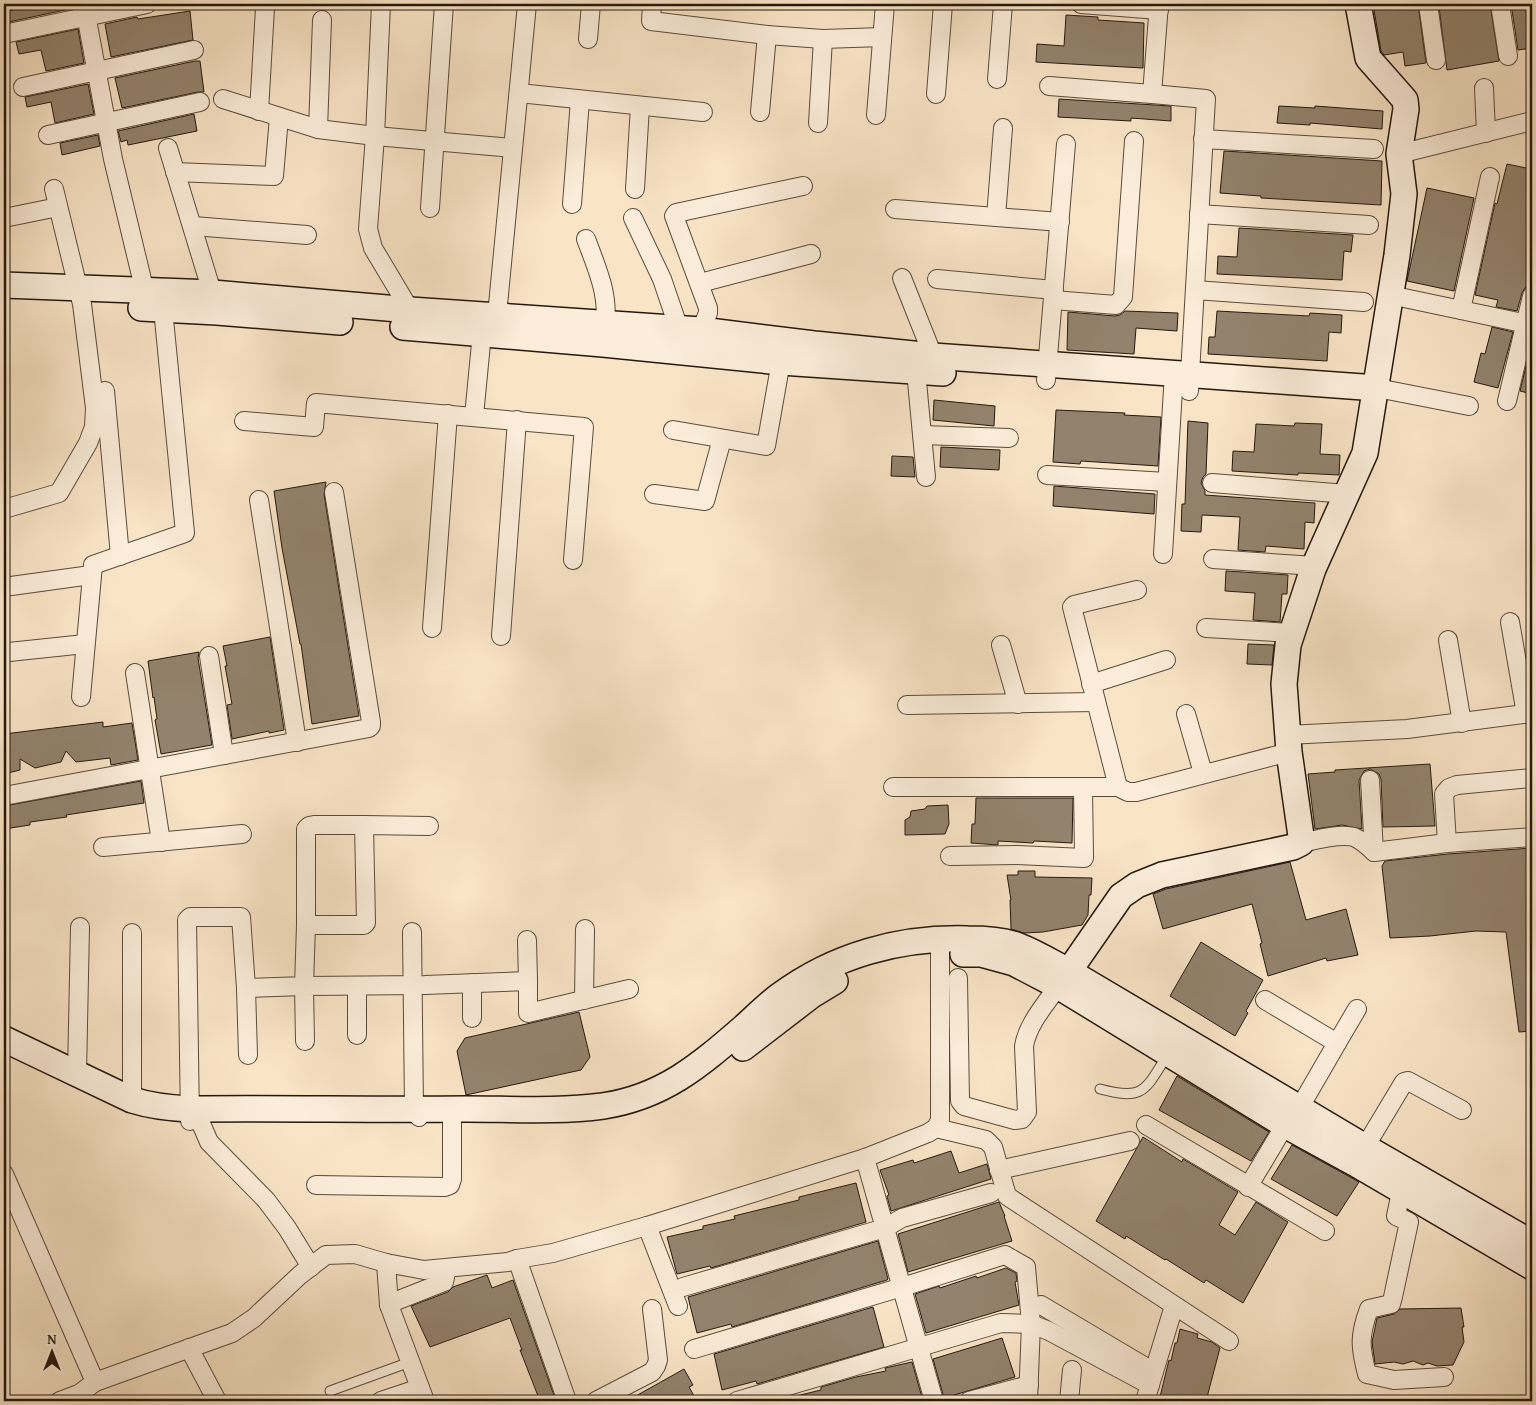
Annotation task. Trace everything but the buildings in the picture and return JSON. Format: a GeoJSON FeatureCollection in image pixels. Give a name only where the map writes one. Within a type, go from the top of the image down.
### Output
{"type":"FeatureCollection","features":[{"type":"Feature","properties":{"kind":"street"},"geometry":{"type":"LineString","coordinates":[[4,34],[85,10],[147,4]]}},
{"type":"Feature","properties":{"kind":"street"},"geometry":{"type":"LineString","coordinates":[[381,4],[375,136],[368,229],[373,248],[410,310]]}},
{"type":"Feature","properties":{"kind":"street"},"geometry":{"type":"LineString","coordinates":[[430,208],[444,4]]}},
{"type":"Feature","properties":{"kind":"street"},"geometry":{"type":"LineString","coordinates":[[474,416],[489,324],[513,148],[527,4]]}},
{"type":"Feature","properties":{"kind":"street"},"geometry":{"type":"LineString","coordinates":[[588,39],[591,4]]}},
{"type":"Feature","properties":{"kind":"street"},"geometry":{"type":"LineString","coordinates":[[652,4],[651,21],[767,35],[823,39],[882,37]]}},
{"type":"Feature","properties":{"kind":"street"},"geometry":{"type":"LineString","coordinates":[[876,115],[885,4]]}},
{"type":"Feature","properties":{"kind":"street"},"geometry":{"type":"LineString","coordinates":[[936,94],[943,4]]}},
{"type":"Feature","properties":{"kind":"street"},"geometry":{"type":"LineString","coordinates":[[997,79],[1003,4]]}},
{"type":"Feature","properties":{"kind":"street"},"geometry":{"type":"LineString","coordinates":[[1081,4],[1159,7],[1152,94]]}},
{"type":"Feature","properties":{"kind":"street"},"geometry":{"type":"LineString","coordinates":[[1300,842],[1301,836],[1288,744],[1284,684],[1288,646],[1314,566],[1366,452],[1397,255],[1404,194],[1399,154],[1406,109],[1405,100],[1368,58],[1358,4]]}},
{"type":"Feature","properties":{"kind":"street"},"geometry":{"type":"LineString","coordinates":[[1428,4],[1436,60]]}},
{"type":"Feature","properties":{"kind":"street"},"geometry":{"type":"LineString","coordinates":[[1500,4],[1508,56]]}},
{"type":"Feature","properties":{"kind":"street"},"geometry":{"type":"LineString","coordinates":[[259,111],[265,8]]}},
{"type":"Feature","properties":{"kind":"street"},"geometry":{"type":"LineString","coordinates":[[85,10],[113,159],[145,292]]}},
{"type":"Feature","properties":{"kind":"street"},"geometry":{"type":"LineString","coordinates":[[318,129],[322,20]]}},
{"type":"Feature","properties":{"kind":"street"},"geometry":{"type":"LineString","coordinates":[[760,112],[767,35]]}},
{"type":"Feature","properties":{"kind":"street"},"geometry":{"type":"LineString","coordinates":[[818,123],[823,39]]}},
{"type":"Feature","properties":{"kind":"street"},"geometry":{"type":"LineString","coordinates":[[23,87],[194,50]]}},
{"type":"Feature","properties":{"kind":"street"},"geometry":{"type":"LineString","coordinates":[[1049,86],[1206,99],[1195,290],[1167,482],[1163,554]]}},
{"type":"Feature","properties":{"kind":"street"},"geometry":{"type":"LineString","coordinates":[[1484,88],[1486,133]]}},
{"type":"Feature","properties":{"kind":"street"},"geometry":{"type":"LineString","coordinates":[[519,93],[703,112]]}},
{"type":"Feature","properties":{"kind":"street"},"geometry":{"type":"LineString","coordinates":[[223,99],[318,129],[513,148]]}},
{"type":"Feature","properties":{"kind":"street"},"geometry":{"type":"LineString","coordinates":[[572,204],[580,100]]}},
{"type":"Feature","properties":{"kind":"street"},"geometry":{"type":"LineString","coordinates":[[48,135],[200,102]]}},
{"type":"Feature","properties":{"kind":"street"},"geometry":{"type":"LineString","coordinates":[[635,189],[640,106]]}},
{"type":"Feature","properties":{"kind":"street"},"geometry":{"type":"LineString","coordinates":[[175,172],[274,176],[279,117]]}},
{"type":"Feature","properties":{"kind":"street"},"geometry":{"type":"LineString","coordinates":[[1399,154],[1532,121]]}},
{"type":"Feature","properties":{"kind":"street"},"geometry":{"type":"LineString","coordinates":[[996,217],[1003,128]]}},
{"type":"Feature","properties":{"kind":"street"},"geometry":{"type":"LineString","coordinates":[[1203,139],[1374,149]]}},
{"type":"Feature","properties":{"kind":"street"},"geometry":{"type":"LineString","coordinates":[[937,279],[1116,305],[1124,297],[1134,141]]}},
{"type":"Feature","properties":{"kind":"street"},"geometry":{"type":"LineString","coordinates":[[1047,372],[1066,144]]}},
{"type":"Feature","properties":{"kind":"street"},"geometry":{"type":"LineString","coordinates":[[168,148],[215,303]]}},
{"type":"Feature","properties":{"kind":"street"},"geometry":{"type":"LineString","coordinates":[[1461,310],[1490,177]]}},
{"type":"Feature","properties":{"kind":"street"},"geometry":{"type":"LineString","coordinates":[[690,330],[708,313],[700,283],[674,216],[676,213],[803,186]]}},
{"type":"Feature","properties":{"kind":"street"},"geometry":{"type":"LineString","coordinates":[[4,509],[59,493],[88,443],[94,427],[95,408],[81,296],[54,188]]}},
{"type":"Feature","properties":{"kind":"street"},"geometry":{"type":"LineString","coordinates":[[4,218],[58,207]]}},
{"type":"Feature","properties":{"kind":"street"},"geometry":{"type":"LineString","coordinates":[[895,210],[1060,222]]}},
{"type":"Feature","properties":{"kind":"street"},"geometry":{"type":"LineString","coordinates":[[1199,214],[1369,225]]}},
{"type":"Feature","properties":{"kind":"street"},"geometry":{"type":"LineString","coordinates":[[633,218],[662,279],[690,330]]}},
{"type":"Feature","properties":{"kind":"street"},"geometry":{"type":"LineString","coordinates":[[193,226],[307,235]]}},
{"type":"Feature","properties":{"kind":"street"},"geometry":{"type":"LineString","coordinates":[[586,239],[602,286],[607,310],[605,323]]}},
{"type":"Feature","properties":{"kind":"street"},"geometry":{"type":"LineString","coordinates":[[700,283],[811,254]]}},
{"type":"Feature","properties":{"kind":"street"},"geometry":{"type":"LineString","coordinates":[[902,278],[924,364],[922,435],[926,477]]}},
{"type":"Feature","properties":{"kind":"street"},"geometry":{"type":"LineString","coordinates":[[4,285],[163,310],[215,303],[410,310],[489,324],[605,323],[690,330],[783,351]]}},
{"type":"Feature","properties":{"kind":"street"},"geometry":{"type":"LineString","coordinates":[[1195,290],[1364,302]]}},
{"type":"Feature","properties":{"kind":"street"},"geometry":{"type":"LineString","coordinates":[[4,299],[145,292],[215,303],[489,324],[924,364],[1376,396],[1469,406]]}},
{"type":"Feature","properties":{"kind":"street"},"geometry":{"type":"LineString","coordinates":[[1390,295],[1529,324]]}},
{"type":"Feature","properties":{"kind":"street"},"geometry":{"type":"LineString","coordinates":[[1508,401],[1529,324],[1532,296]]}},
{"type":"Feature","properties":{"kind":"street"},"geometry":{"type":"LineString","coordinates":[[81,697],[91,575],[94,564],[185,532],[163,310]]}},
{"type":"Feature","properties":{"kind":"street"},"geometry":{"type":"LineString","coordinates":[[673,430],[766,446],[783,351]]}},
{"type":"Feature","properties":{"kind":"street"},"geometry":{"type":"LineString","coordinates":[[104,383],[120,556]]}},
{"type":"Feature","properties":{"kind":"street"},"geometry":{"type":"LineString","coordinates":[[244,421],[314,427],[316,403],[584,427],[573,560]]}},
{"type":"Feature","properties":{"kind":"street"},"geometry":{"type":"LineString","coordinates":[[432,628],[448,414]]}},
{"type":"Feature","properties":{"kind":"street"},"geometry":{"type":"LineString","coordinates":[[501,636],[517,420]]}},
{"type":"Feature","properties":{"kind":"street"},"geometry":{"type":"LineString","coordinates":[[922,435],[1009,438]]}},
{"type":"Feature","properties":{"kind":"street"},"geometry":{"type":"LineString","coordinates":[[654,494],[705,501],[722,439]]}},
{"type":"Feature","properties":{"kind":"street"},"geometry":{"type":"LineString","coordinates":[[1047,475],[1167,482]]}},
{"type":"Feature","properties":{"kind":"street"},"geometry":{"type":"LineString","coordinates":[[1212,483],[1347,494]]}},
{"type":"Feature","properties":{"kind":"street"},"geometry":{"type":"LineString","coordinates":[[4,796],[369,728],[371,726],[334,492]]}},
{"type":"Feature","properties":{"kind":"street"},"geometry":{"type":"LineString","coordinates":[[258,500],[297,742]]}},
{"type":"Feature","properties":{"kind":"street"},"geometry":{"type":"LineString","coordinates":[[1213,559],[1314,566]]}},
{"type":"Feature","properties":{"kind":"street"},"geometry":{"type":"LineString","coordinates":[[4,587],[91,575]]}},
{"type":"Feature","properties":{"kind":"street"},"geometry":{"type":"LineString","coordinates":[[1118,786],[1072,607],[1137,590]]}},
{"type":"Feature","properties":{"kind":"street"},"geometry":{"type":"LineString","coordinates":[[893,787],[1118,786],[1128,792],[1136,792],[1203,773],[1288,744],[1529,714],[1510,622]]}},
{"type":"Feature","properties":{"kind":"street"},"geometry":{"type":"LineString","coordinates":[[1206,628],[1292,633]]}},
{"type":"Feature","properties":{"kind":"street"},"geometry":{"type":"LineString","coordinates":[[1448,640],[1462,723]]}},
{"type":"Feature","properties":{"kind":"street"},"geometry":{"type":"LineString","coordinates":[[10,652],[85,644]]}},
{"type":"Feature","properties":{"kind":"street"},"geometry":{"type":"LineString","coordinates":[[1001,645],[1018,704]]}},
{"type":"Feature","properties":{"kind":"street"},"geometry":{"type":"LineString","coordinates":[[209,656],[224,755]]}},
{"type":"Feature","properties":{"kind":"street"},"geometry":{"type":"LineString","coordinates":[[1091,684],[1166,660]]}},
{"type":"Feature","properties":{"kind":"street"},"geometry":{"type":"LineString","coordinates":[[135,673],[161,842]]}},
{"type":"Feature","properties":{"kind":"street"},"geometry":{"type":"LineString","coordinates":[[907,705],[1096,702]]}},
{"type":"Feature","properties":{"kind":"street"},"geometry":{"type":"LineString","coordinates":[[1186,714],[1203,773]]}},
{"type":"Feature","properties":{"kind":"street"},"geometry":{"type":"LineString","coordinates":[[1447,844],[1444,794],[1450,788],[1457,785],[1532,778]]}},
{"type":"Feature","properties":{"kind":"street"},"geometry":{"type":"LineString","coordinates":[[1370,780],[1374,852]]}},
{"type":"Feature","properties":{"kind":"street"},"geometry":{"type":"LineString","coordinates":[[950,856],[1017,855],[1084,858],[1083,787]]}},
{"type":"Feature","properties":{"kind":"street"},"geometry":{"type":"LineString","coordinates":[[305,1040],[306,829],[308,826],[314,825],[428,826]]}},
{"type":"Feature","properties":{"kind":"street"},"geometry":{"type":"LineString","coordinates":[[306,925],[364,925],[366,923],[364,826]]}},
{"type":"Feature","properties":{"kind":"street"},"geometry":{"type":"LineString","coordinates":[[103,847],[242,834]]}},
{"type":"Feature","properties":{"kind":"street"},"geometry":{"type":"LineString","coordinates":[[958,978],[960,1101],[964,1106],[1016,1120],[1022,1119],[1027,1112],[1024,1046],[1026,1037],[1121,896],[1138,885],[1162,875],[1293,847],[1300,842],[1342,836],[1351,836],[1359,840],[1374,852],[1532,837]]}},
{"type":"Feature","properties":{"kind":"street"},"geometry":{"type":"LineString","coordinates":[[248,1055],[241,917],[190,918],[187,920],[193,1117],[209,1142],[266,1200],[287,1228],[311,1266]]}},
{"type":"Feature","properties":{"kind":"street"},"geometry":{"type":"LineString","coordinates":[[77,1074],[80,927]]}},
{"type":"Feature","properties":{"kind":"street"},"geometry":{"type":"LineString","coordinates":[[584,1000],[585,929]]}},
{"type":"Feature","properties":{"kind":"street"},"geometry":{"type":"LineString","coordinates":[[412,932],[412,986],[418,1115]]}},
{"type":"Feature","properties":{"kind":"street"},"geometry":{"type":"LineString","coordinates":[[132,933],[132,1100]]}},
{"type":"Feature","properties":{"kind":"street"},"geometry":{"type":"LineString","coordinates":[[527,940],[528,1013],[629,989]]}},
{"type":"Feature","properties":{"kind":"street"},"geometry":{"type":"LineString","coordinates":[[4,1056],[139,1116],[156,1120],[193,1117],[418,1115],[604,1106],[660,1090],[686,1074],[778,997],[812,974],[839,961],[901,943],[940,946],[981,954],[1064,979],[1292,1116],[1356,1164],[1406,1182],[1532,1242]]}},
{"type":"Feature","properties":{"kind":"street"},"geometry":{"type":"LineString","coordinates":[[418,1115],[452,1121],[585,1121],[622,1116],[653,1106],[701,1080],[812,994],[837,980],[869,967],[940,946]]}},
{"type":"Feature","properties":{"kind":"street"},"geometry":{"type":"LineString","coordinates":[[60,1401],[82,1398],[96,1382],[232,1333],[254,1318],[311,1266],[326,1255],[354,1254],[386,1263],[424,1270],[508,1262],[553,1253],[647,1226],[865,1158],[928,1133],[936,1128],[940,1120],[940,946]]}},
{"type":"Feature","properties":{"kind":"street"},"geometry":{"type":"LineString","coordinates":[[1064,979],[1168,1054],[1292,1116],[1366,1147],[1406,1182],[1532,1267]]}},
{"type":"Feature","properties":{"kind":"street"},"geometry":{"type":"LineString","coordinates":[[246,988],[412,986],[528,981]]}},
{"type":"Feature","properties":{"kind":"street"},"geometry":{"type":"LineString","coordinates":[[472,983],[472,1018]]}},
{"type":"Feature","properties":{"kind":"street"},"geometry":{"type":"LineString","coordinates":[[356,986],[358,1035]]}},
{"type":"Feature","properties":{"kind":"street"},"geometry":{"type":"LineString","coordinates":[[1264,1000],[1337,1043]]}},
{"type":"Feature","properties":{"kind":"street"},"geometry":{"type":"LineString","coordinates":[[1248,1186],[1357,1009]]}},
{"type":"Feature","properties":{"kind":"street"},"geometry":{"type":"LineString","coordinates":[[4,1039],[132,1100],[193,1117]]}},
{"type":"Feature","properties":{"kind":"street"},"geometry":{"type":"LineString","coordinates":[[1366,1147],[1404,1082],[1408,1081],[1462,1110]]}},
{"type":"Feature","properties":{"kind":"street"},"geometry":{"type":"LineString","coordinates":[[316,1185],[445,1187],[450,1185],[452,1180],[452,1121]]}},
{"type":"Feature","properties":{"kind":"street"},"geometry":{"type":"LineString","coordinates":[[1146,1126],[1324,1231]]}},
{"type":"Feature","properties":{"kind":"street"},"geometry":{"type":"LineString","coordinates":[[936,1128],[986,1140],[993,1147],[1006,1193],[1010,1198],[1229,1341]]}},
{"type":"Feature","properties":{"kind":"street"},"geometry":{"type":"LineString","coordinates":[[999,1170],[1130,1141]]}},
{"type":"Feature","properties":{"kind":"street"},"geometry":{"type":"LineString","coordinates":[[865,1158],[934,1401]]}},
{"type":"Feature","properties":{"kind":"street"},"geometry":{"type":"LineString","coordinates":[[4,1174],[96,1382]]}},
{"type":"Feature","properties":{"kind":"street"},"geometry":{"type":"LineString","coordinates":[[1406,1182],[1396,1216],[1409,1222],[1393,1297],[1391,1304],[1369,1309],[1362,1330],[1361,1352],[1367,1374],[1394,1380],[1444,1377]]}},
{"type":"Feature","properties":{"kind":"street"},"geometry":{"type":"LineString","coordinates":[[683,1286],[885,1228],[902,1218],[990,1193]]}},
{"type":"Feature","properties":{"kind":"street"},"geometry":{"type":"LineString","coordinates":[[647,1226],[678,1306]]}},
{"type":"Feature","properties":{"kind":"street"},"geometry":{"type":"LineString","coordinates":[[694,1348],[902,1288],[1005,1255],[1026,1266],[1031,1324],[1029,1393],[969,1401]]}},
{"type":"Feature","properties":{"kind":"street"},"geometry":{"type":"LineString","coordinates":[[517,1259],[567,1401]]}},
{"type":"Feature","properties":{"kind":"street"},"geometry":{"type":"LineString","coordinates":[[381,1401],[422,1394],[389,1305],[386,1263]]}},
{"type":"Feature","properties":{"kind":"street"},"geometry":{"type":"LineString","coordinates":[[389,1305],[444,1282],[447,1268]]}},
{"type":"Feature","properties":{"kind":"street"},"geometry":{"type":"LineString","coordinates":[[1041,1306],[1150,1386]]}},
{"type":"Feature","properties":{"kind":"street"},"geometry":{"type":"LineString","coordinates":[[1150,1386],[1174,1306]]}},
{"type":"Feature","properties":{"kind":"street"},"geometry":{"type":"LineString","coordinates":[[596,1401],[652,1372],[656,1366],[658,1360],[652,1309]]}},
{"type":"Feature","properties":{"kind":"street"},"geometry":{"type":"LineString","coordinates":[[737,1401],[1001,1323],[1031,1324],[1049,1330],[1150,1386]]}},
{"type":"Feature","properties":{"kind":"street"},"geometry":{"type":"LineString","coordinates":[[190,1348],[216,1401]]}},
{"type":"Feature","properties":{"kind":"street"},"geometry":{"type":"LineString","coordinates":[[1069,1401],[1072,1370]]}},
{"type":"Feature","properties":{"kind":"lane"},"geometry":{"type":"LineString","coordinates":[[1100,1089],[1121,1095],[1139,1092],[1149,1084],[1168,1054]]}},
{"type":"Feature","properties":{"kind":"lane"},"geometry":{"type":"LineString","coordinates":[[330,1391],[410,1362]]}}]}
